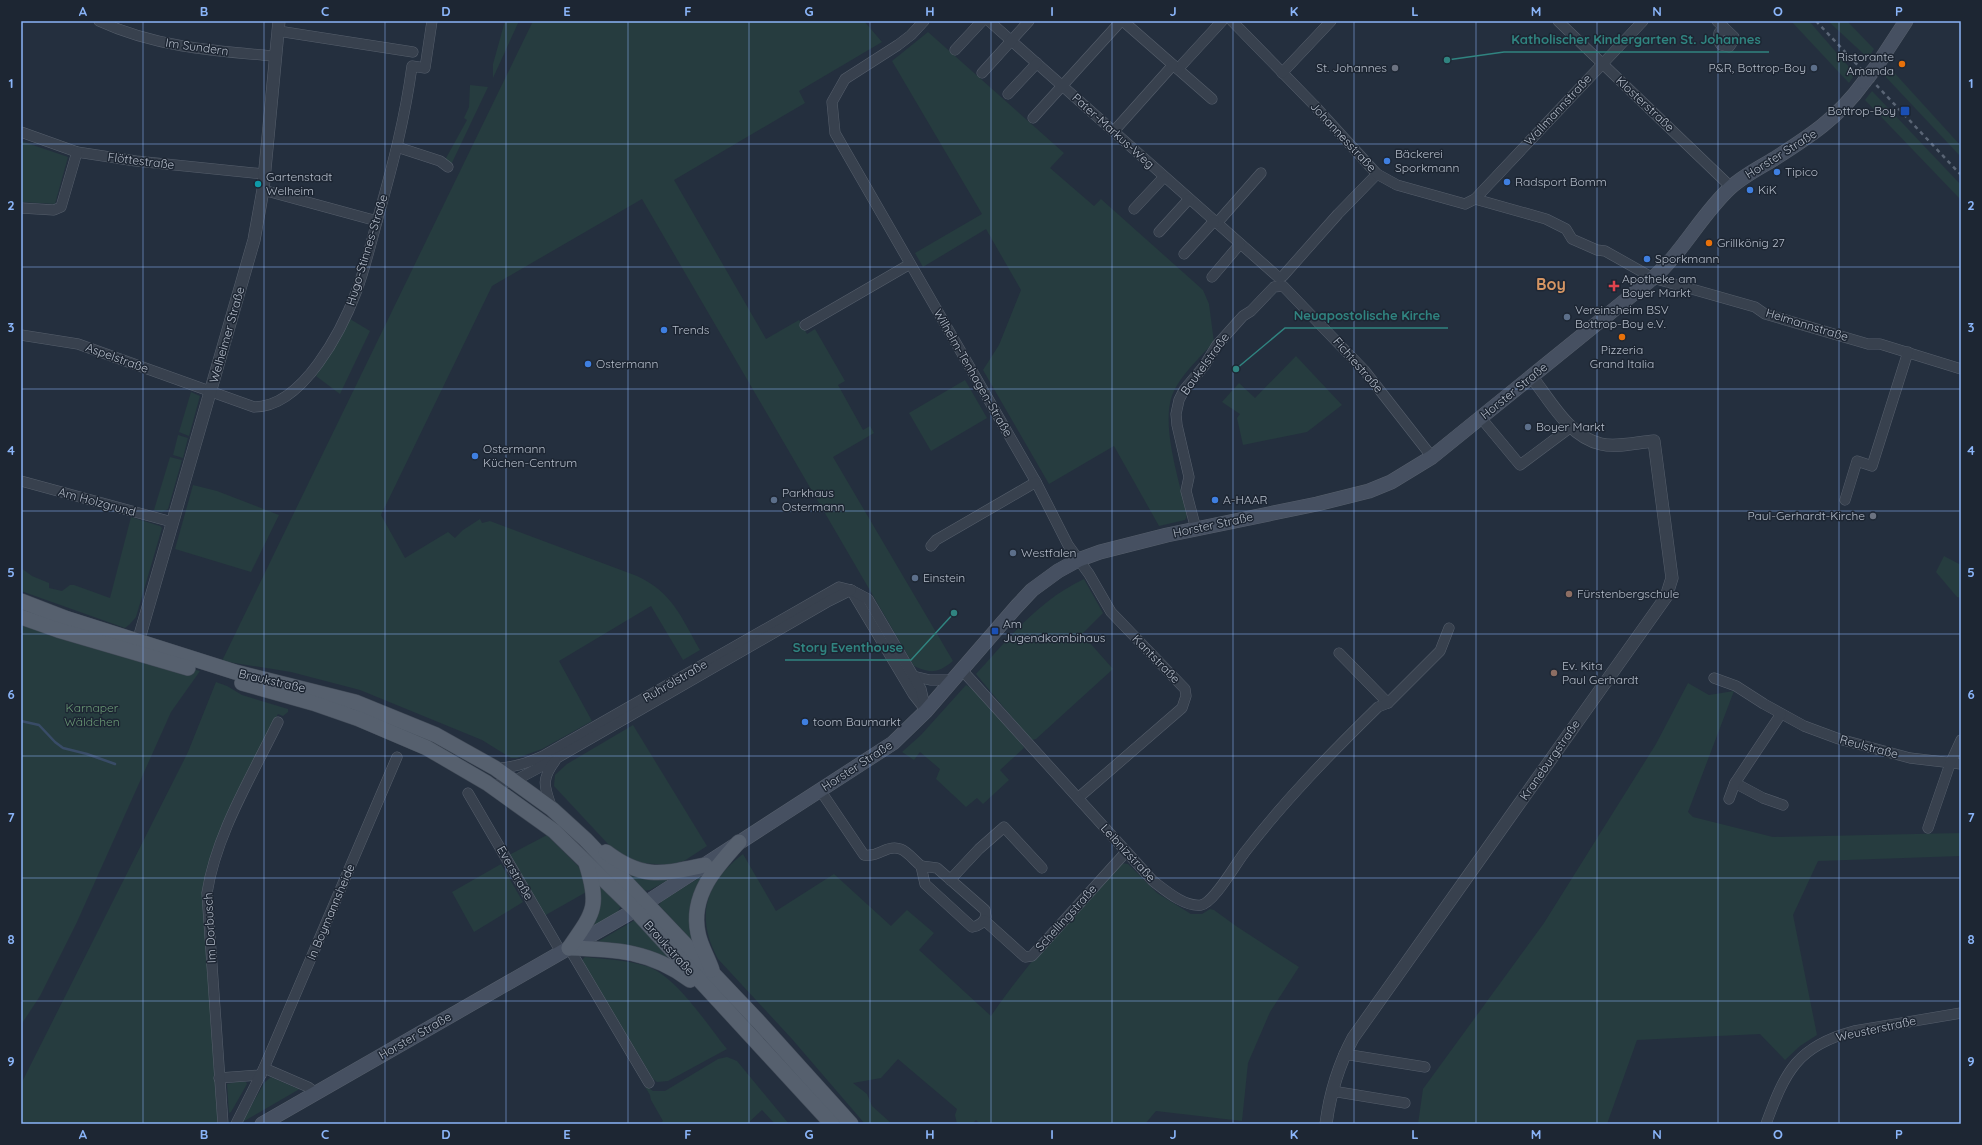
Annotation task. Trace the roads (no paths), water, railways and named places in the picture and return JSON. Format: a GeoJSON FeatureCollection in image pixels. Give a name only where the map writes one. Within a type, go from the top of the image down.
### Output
{"type":"FeatureCollection","features":[{"type":"Feature","properties":{"kind":"main road","name":"Horster Straße"},"geometry":{"type":"LineString","coordinates":[[262,1124],[640,907],[893,743],[926,711],[1032,590],[1058,571],[1078,560],[1143,540],[1316,504],[1369,491],[1405,474],[1432,457],[1669,264],[1711,209],[1731,187],[1821,128],[1847,104],[1876,67],[1906,21]]}},
{"type":"Feature","properties":{"kind":"main road","name":"Braukstraße"},"geometry":{"type":"LineString","coordinates":[[21,601],[65,618],[235,672],[355,702],[436,735],[495,768],[552,809],[586,840],[716,1000],[832,1124]]}},
{"type":"Feature","properties":{"kind":"main road","name":"Braukstraße"},"geometry":{"type":"LineString","coordinates":[[21,617],[58,630],[313,703],[359,719],[427,748],[492,786],[554,830],[716,978],[758,1020],[851,1124]]}},
{"type":"Feature","properties":{"kind":"main road"},"geometry":{"type":"LineString","coordinates":[[586,840],[632,868],[651,873],[657,874],[673,872],[705,865]]}},
{"type":"Feature","properties":{"kind":"main road"},"geometry":{"type":"LineString","coordinates":[[716,978],[698,934],[696,923],[699,899],[714,870],[740,842]]}},
{"type":"Feature","properties":{"kind":"main road"},"geometry":{"type":"LineString","coordinates":[[565,950],[587,922],[593,910],[593,886],[584,859]]}},
{"type":"Feature","properties":{"kind":"main road"},"geometry":{"type":"LineString","coordinates":[[565,950],[614,949],[647,957],[676,970],[716,1000]]}},
{"type":"Feature","properties":{"kind":"street","name":"Im Sundern"},"geometry":{"type":"LineString","coordinates":[[99,21],[119,30],[174,46],[274,56]]}},
{"type":"Feature","properties":{"kind":"street"},"geometry":{"type":"LineString","coordinates":[[412,66],[425,68],[432,21]]}},
{"type":"Feature","properties":{"kind":"street","name":"Wilhelm-Tenhagen-Straße"},"geometry":{"type":"LineString","coordinates":[[924,21],[898,45],[845,79],[832,102],[835,133],[1036,482],[1068,545],[1078,560]]}},
{"type":"Feature","properties":{"kind":"street"},"geometry":{"type":"LineString","coordinates":[[955,50],[982,21]]}},
{"type":"Feature","properties":{"kind":"street","name":"Pater-Markus-Weg"},"geometry":{"type":"LineString","coordinates":[[989,21],[1275,276],[1281,277],[1338,214],[1377,174]]}},
{"type":"Feature","properties":{"kind":"street"},"geometry":{"type":"LineString","coordinates":[[982,73],[1029,21]]}},
{"type":"Feature","properties":{"kind":"street"},"geometry":{"type":"LineString","coordinates":[[1063,86],[1122,21],[1212,99]]}},
{"type":"Feature","properties":{"kind":"street"},"geometry":{"type":"LineString","coordinates":[[1114,131],[1175,67],[1222,21]]}},
{"type":"Feature","properties":{"kind":"street","name":"Johannesstraße"},"geometry":{"type":"LineString","coordinates":[[1232,21],[1377,174],[1398,185],[1465,204],[1475,199],[1546,219],[1566,229],[1572,239],[1597,250],[1605,251],[1653,278]]}},
{"type":"Feature","properties":{"kind":"street"},"geometry":{"type":"LineString","coordinates":[[1282,73],[1331,21]]}},
{"type":"Feature","properties":{"kind":"street","name":"Klosterstraße"},"geometry":{"type":"LineString","coordinates":[[1558,21],[1731,187]]}},
{"type":"Feature","properties":{"kind":"street","name":"Wallmannstraße"},"geometry":{"type":"LineString","coordinates":[[1475,199],[1643,21]]}},
{"type":"Feature","properties":{"kind":"street","name":"Welheimer Straße"},"geometry":{"type":"LineString","coordinates":[[138,642],[254,240],[263,190],[274,56],[278,26]]}},
{"type":"Feature","properties":{"kind":"street"},"geometry":{"type":"LineString","coordinates":[[278,26],[413,52],[427,53]]}},
{"type":"Feature","properties":{"kind":"street","name":"Hugo-Stinnes-Straße"},"geometry":{"type":"LineString","coordinates":[[211,392],[248,406],[261,407],[280,400],[299,387],[310,374],[341,325],[357,289],[397,147],[406,110],[413,52]]}},
{"type":"Feature","properties":{"kind":"street"},"geometry":{"type":"LineString","coordinates":[[1008,94],[1037,63]]}},
{"type":"Feature","properties":{"kind":"street","name":"Pater-Markus-Weg"},"geometry":{"type":"LineString","coordinates":[[1034,118],[1063,86]]}},
{"type":"Feature","properties":{"kind":"street","name":"Flöttestraße"},"geometry":{"type":"LineString","coordinates":[[21,132],[77,152],[136,161],[264,174]]}},
{"type":"Feature","properties":{"kind":"street"},"geometry":{"type":"LineString","coordinates":[[397,147],[440,161],[448,167]]}},
{"type":"Feature","properties":{"kind":"street"},"geometry":{"type":"LineString","coordinates":[[21,208],[54,210],[60,207],[77,152]]}},
{"type":"Feature","properties":{"kind":"street"},"geometry":{"type":"LineString","coordinates":[[1184,254],[1261,173]]}},
{"type":"Feature","properties":{"kind":"street","name":"Pater-Markus-Weg"},"geometry":{"type":"LineString","coordinates":[[1134,209],[1164,177]]}},
{"type":"Feature","properties":{"kind":"street"},"geometry":{"type":"LineString","coordinates":[[263,190],[376,222]]}},
{"type":"Feature","properties":{"kind":"street"},"geometry":{"type":"LineString","coordinates":[[1158,232],[1189,199]]}},
{"type":"Feature","properties":{"kind":"street"},"geometry":{"type":"LineString","coordinates":[[1212,277],[1240,244]]}},
{"type":"Feature","properties":{"kind":"street"},"geometry":{"type":"LineString","coordinates":[[805,325],[910,264]]}},
{"type":"Feature","properties":{"kind":"street","name":"Heimannstraße"},"geometry":{"type":"LineString","coordinates":[[1653,278],[1748,305],[1765,314],[1792,322],[1868,344],[1880,344],[1961,369]]}},
{"type":"Feature","properties":{"kind":"street","name":"Fichtestraße"},"geometry":{"type":"LineString","coordinates":[[1274,287],[1283,286],[1364,370],[1432,457]]}},
{"type":"Feature","properties":{"kind":"street","name":"Baukelstraße"},"geometry":{"type":"LineString","coordinates":[[1196,528],[1186,491],[1189,477],[1177,425],[1176,414],[1179,400],[1184,390],[1204,366],[1217,345],[1243,316],[1252,311],[1274,287]]}},
{"type":"Feature","properties":{"kind":"street","name":"Aspelstraße"},"geometry":{"type":"LineString","coordinates":[[21,335],[78,344],[211,392]]}},
{"type":"Feature","properties":{"kind":"street"},"geometry":{"type":"LineString","coordinates":[[1845,500],[1857,461],[1872,466],[1908,352]]}},
{"type":"Feature","properties":{"kind":"street"},"geometry":{"type":"LineString","coordinates":[[1481,418],[1520,465],[1571,427],[1531,376]]}},
{"type":"Feature","properties":{"kind":"street","name":"Kraneburgstraße"},"geometry":{"type":"LineString","coordinates":[[1326,1124],[1335,1077],[1344,1054],[1384,993],[1666,597],[1672,578],[1672,572],[1654,441],[1612,445],[1601,444],[1583,436],[1571,427]]}},
{"type":"Feature","properties":{"kind":"street","name":"Am Holzgrund"},"geometry":{"type":"LineString","coordinates":[[21,481],[172,522]]}},
{"type":"Feature","properties":{"kind":"street"},"geometry":{"type":"LineString","coordinates":[[931,546],[936,540],[1036,482]]}},
{"type":"Feature","properties":{"kind":"street","name":"Kantstraße"},"geometry":{"type":"LineString","coordinates":[[1078,560],[1110,612],[1185,689],[1186,696],[1184,704],[1178,711],[1078,798]]}},
{"type":"Feature","properties":{"kind":"street","name":"Ruhrölstraße"},"geometry":{"type":"LineString","coordinates":[[495,768],[510,768],[522,765],[543,756],[832,591],[839,588],[851,590]]}},
{"type":"Feature","properties":{"kind":"street"},"geometry":{"type":"LineString","coordinates":[[851,590],[868,599],[921,689],[926,711]]}},
{"type":"Feature","properties":{"kind":"street"},"geometry":{"type":"LineString","coordinates":[[851,590],[913,694],[926,711]]}},
{"type":"Feature","properties":{"kind":"street","name":"Ruhrölstraße"},"geometry":{"type":"LineString","coordinates":[[557,758],[829,601],[851,590]]}},
{"type":"Feature","properties":{"kind":"street","name":"Leibnizstraße"},"geometry":{"type":"LineString","coordinates":[[957,674],[1078,798],[1153,881],[1189,904],[1201,905],[1210,900],[1244,852],[1309,775],[1378,707],[1388,703],[1440,651],[1449,628]]}},
{"type":"Feature","properties":{"kind":"street"},"geometry":{"type":"LineString","coordinates":[[1339,653],[1388,703]]}},
{"type":"Feature","properties":{"kind":"street"},"geometry":{"type":"LineString","coordinates":[[913,676],[930,680],[957,674]]}},
{"type":"Feature","properties":{"kind":"street","name":"Reulstraße"},"geometry":{"type":"LineString","coordinates":[[1714,678],[1736,686],[1781,714],[1804,726],[1845,741],[1910,758],[1950,764],[1961,764]]}},
{"type":"Feature","properties":{"kind":"street"},"geometry":{"type":"LineString","coordinates":[[1729,799],[1735,783],[1781,714]]}},
{"type":"Feature","properties":{"kind":"street","name":"Im Dorbusch"},"geometry":{"type":"LineString","coordinates":[[223,1124],[207,893],[210,870],[217,848],[278,722]]}},
{"type":"Feature","properties":{"kind":"street"},"geometry":{"type":"LineString","coordinates":[[1928,828],[1950,764],[1961,740]]}},
{"type":"Feature","properties":{"kind":"street","name":"In Boymannsheide"},"geometry":{"type":"LineString","coordinates":[[236,1124],[262,1072],[397,757]]}},
{"type":"Feature","properties":{"kind":"street"},"geometry":{"type":"LineString","coordinates":[[492,786],[514,781],[557,758]]}},
{"type":"Feature","properties":{"kind":"street"},"geometry":{"type":"LineString","coordinates":[[552,809],[544,782],[546,772],[557,758]]}},
{"type":"Feature","properties":{"kind":"street"},"geometry":{"type":"LineString","coordinates":[[1735,783],[1762,798],[1783,805]]}},
{"type":"Feature","properties":{"kind":"street"},"geometry":{"type":"LineString","coordinates":[[820,790],[864,855],[871,856],[889,848],[899,848],[906,852],[921,866],[938,868],[985,910],[986,917],[984,920],[972,927],[924,884],[921,866]]}},
{"type":"Feature","properties":{"kind":"street","name":"Everstraße"},"geometry":{"type":"LineString","coordinates":[[468,793],[565,950]]}},
{"type":"Feature","properties":{"kind":"street"},"geometry":{"type":"LineString","coordinates":[[950,880],[978,849],[1004,827],[1042,868]]}},
{"type":"Feature","properties":{"kind":"street","name":"Schellingstraße"},"geometry":{"type":"LineString","coordinates":[[984,920],[1025,957],[1032,956],[1126,852]]}},
{"type":"Feature","properties":{"kind":"street"},"geometry":{"type":"LineString","coordinates":[[565,950],[649,1083]]}},
{"type":"Feature","properties":{"kind":"street","name":"Weusterstraße"},"geometry":{"type":"LineString","coordinates":[[1766,1124],[1780,1085],[1785,1077],[1804,1054],[1826,1040],[1854,1031],[1961,1013]]}},
{"type":"Feature","properties":{"kind":"street"},"geometry":{"type":"LineString","coordinates":[[1344,1054],[1425,1067]]}},
{"type":"Feature","properties":{"kind":"street"},"geometry":{"type":"LineString","coordinates":[[219,1078],[262,1072],[308,1087],[316,1093]]}},
{"type":"Feature","properties":{"kind":"street"},"geometry":{"type":"LineString","coordinates":[[1332,1091],[1405,1103]]}},
{"type":"Feature","properties":{"kind":"waterway"},"geometry":{"type":"LineString","coordinates":[[21,721],[39,725],[55,742],[63,748],[87,754],[115,764]]}},
{"type":"Feature","properties":{"kind":"railway"},"geometry":{"type":"LineString","coordinates":[[1816,21],[1961,175]]}},
{"type":"Feature","properties":{"kind":"place","name":"Katholischer Kindergarten St. Johannes"},"geometry":{"type":"Point","coordinates":[1447,60]}},
{"type":"Feature","properties":{"kind":"place","name":"Ristorante Amanda"},"geometry":{"type":"Point","coordinates":[1902,64]}},
{"type":"Feature","properties":{"kind":"place","name":"St. Johannes"},"geometry":{"type":"Point","coordinates":[1395,68]}},
{"type":"Feature","properties":{"kind":"place","name":"P&R, Bottrop-Boy"},"geometry":{"type":"Point","coordinates":[1814,68]}},
{"type":"Feature","properties":{"kind":"place","name":"Bottrop-Boy"},"geometry":{"type":"Point","coordinates":[1905,111]}},
{"type":"Feature","properties":{"kind":"place","name":"Bäckerei Sporkmann"},"geometry":{"type":"Point","coordinates":[1387,161]}},
{"type":"Feature","properties":{"kind":"place","name":"Tipico"},"geometry":{"type":"Point","coordinates":[1777,172]}},
{"type":"Feature","properties":{"kind":"place","name":"Radsport Bomm"},"geometry":{"type":"Point","coordinates":[1507,182]}},
{"type":"Feature","properties":{"kind":"place","name":"Gartenstadt Welheim"},"geometry":{"type":"Point","coordinates":[258,184]}},
{"type":"Feature","properties":{"kind":"place","name":"KiK"},"geometry":{"type":"Point","coordinates":[1750,190]}},
{"type":"Feature","properties":{"kind":"place","name":"Grillkönig 27"},"geometry":{"type":"Point","coordinates":[1709,243]}},
{"type":"Feature","properties":{"kind":"place","name":"Sporkmann"},"geometry":{"type":"Point","coordinates":[1647,259]}},
{"type":"Feature","properties":{"kind":"place","name":"Apotheke am Boyer Markt"},"geometry":{"type":"Point","coordinates":[1614,286]}},
{"type":"Feature","properties":{"kind":"place","name":"Vereinsheim BSV Bottrop-Boy e.V."},"geometry":{"type":"Point","coordinates":[1567,317]}},
{"type":"Feature","properties":{"kind":"place","name":"Trends"},"geometry":{"type":"Point","coordinates":[664,330]}},
{"type":"Feature","properties":{"kind":"place","name":"Pizzeria Grand Italia"},"geometry":{"type":"Point","coordinates":[1622,337]}},
{"type":"Feature","properties":{"kind":"place","name":"Ostermann"},"geometry":{"type":"Point","coordinates":[588,364]}},
{"type":"Feature","properties":{"kind":"place","name":"Neuapostolische Kirche"},"geometry":{"type":"Point","coordinates":[1236,369]}},
{"type":"Feature","properties":{"kind":"place","name":"Boyer Markt"},"geometry":{"type":"Point","coordinates":[1528,427]}},
{"type":"Feature","properties":{"kind":"place","name":"Ostermann Küchen-Centrum"},"geometry":{"type":"Point","coordinates":[475,456]}},
{"type":"Feature","properties":{"kind":"place","name":"Parkhaus Ostermann"},"geometry":{"type":"Point","coordinates":[774,500]}},
{"type":"Feature","properties":{"kind":"place","name":"A-HAAR"},"geometry":{"type":"Point","coordinates":[1215,500]}},
{"type":"Feature","properties":{"kind":"place","name":"Paul-Gerhardt-Kirche"},"geometry":{"type":"Point","coordinates":[1873,516]}},
{"type":"Feature","properties":{"kind":"place","name":"Westfalen"},"geometry":{"type":"Point","coordinates":[1013,553]}},
{"type":"Feature","properties":{"kind":"place","name":"Einstein"},"geometry":{"type":"Point","coordinates":[915,578]}},
{"type":"Feature","properties":{"kind":"place","name":"Fürstenbergschule"},"geometry":{"type":"Point","coordinates":[1569,594]}},
{"type":"Feature","properties":{"kind":"place","name":"Story Eventhouse"},"geometry":{"type":"Point","coordinates":[954,613]}},
{"type":"Feature","properties":{"kind":"place","name":"Am Jugendkombihaus"},"geometry":{"type":"Point","coordinates":[995,631]}},
{"type":"Feature","properties":{"kind":"place","name":"Ev. Kita Paul Gerhardt"},"geometry":{"type":"Point","coordinates":[1554,673]}},
{"type":"Feature","properties":{"kind":"place","name":"toom Baumarkt"},"geometry":{"type":"Point","coordinates":[805,722]}},
{"type":"Feature","properties":{"kind":"district","name":"Boy"},"geometry":{"type":"Point","coordinates":[1551,284]}},
{"type":"Feature","properties":{"kind":"park label","name":"Karnaper Wäldchen"},"geometry":{"type":"Point","coordinates":[92,715]}}]}
